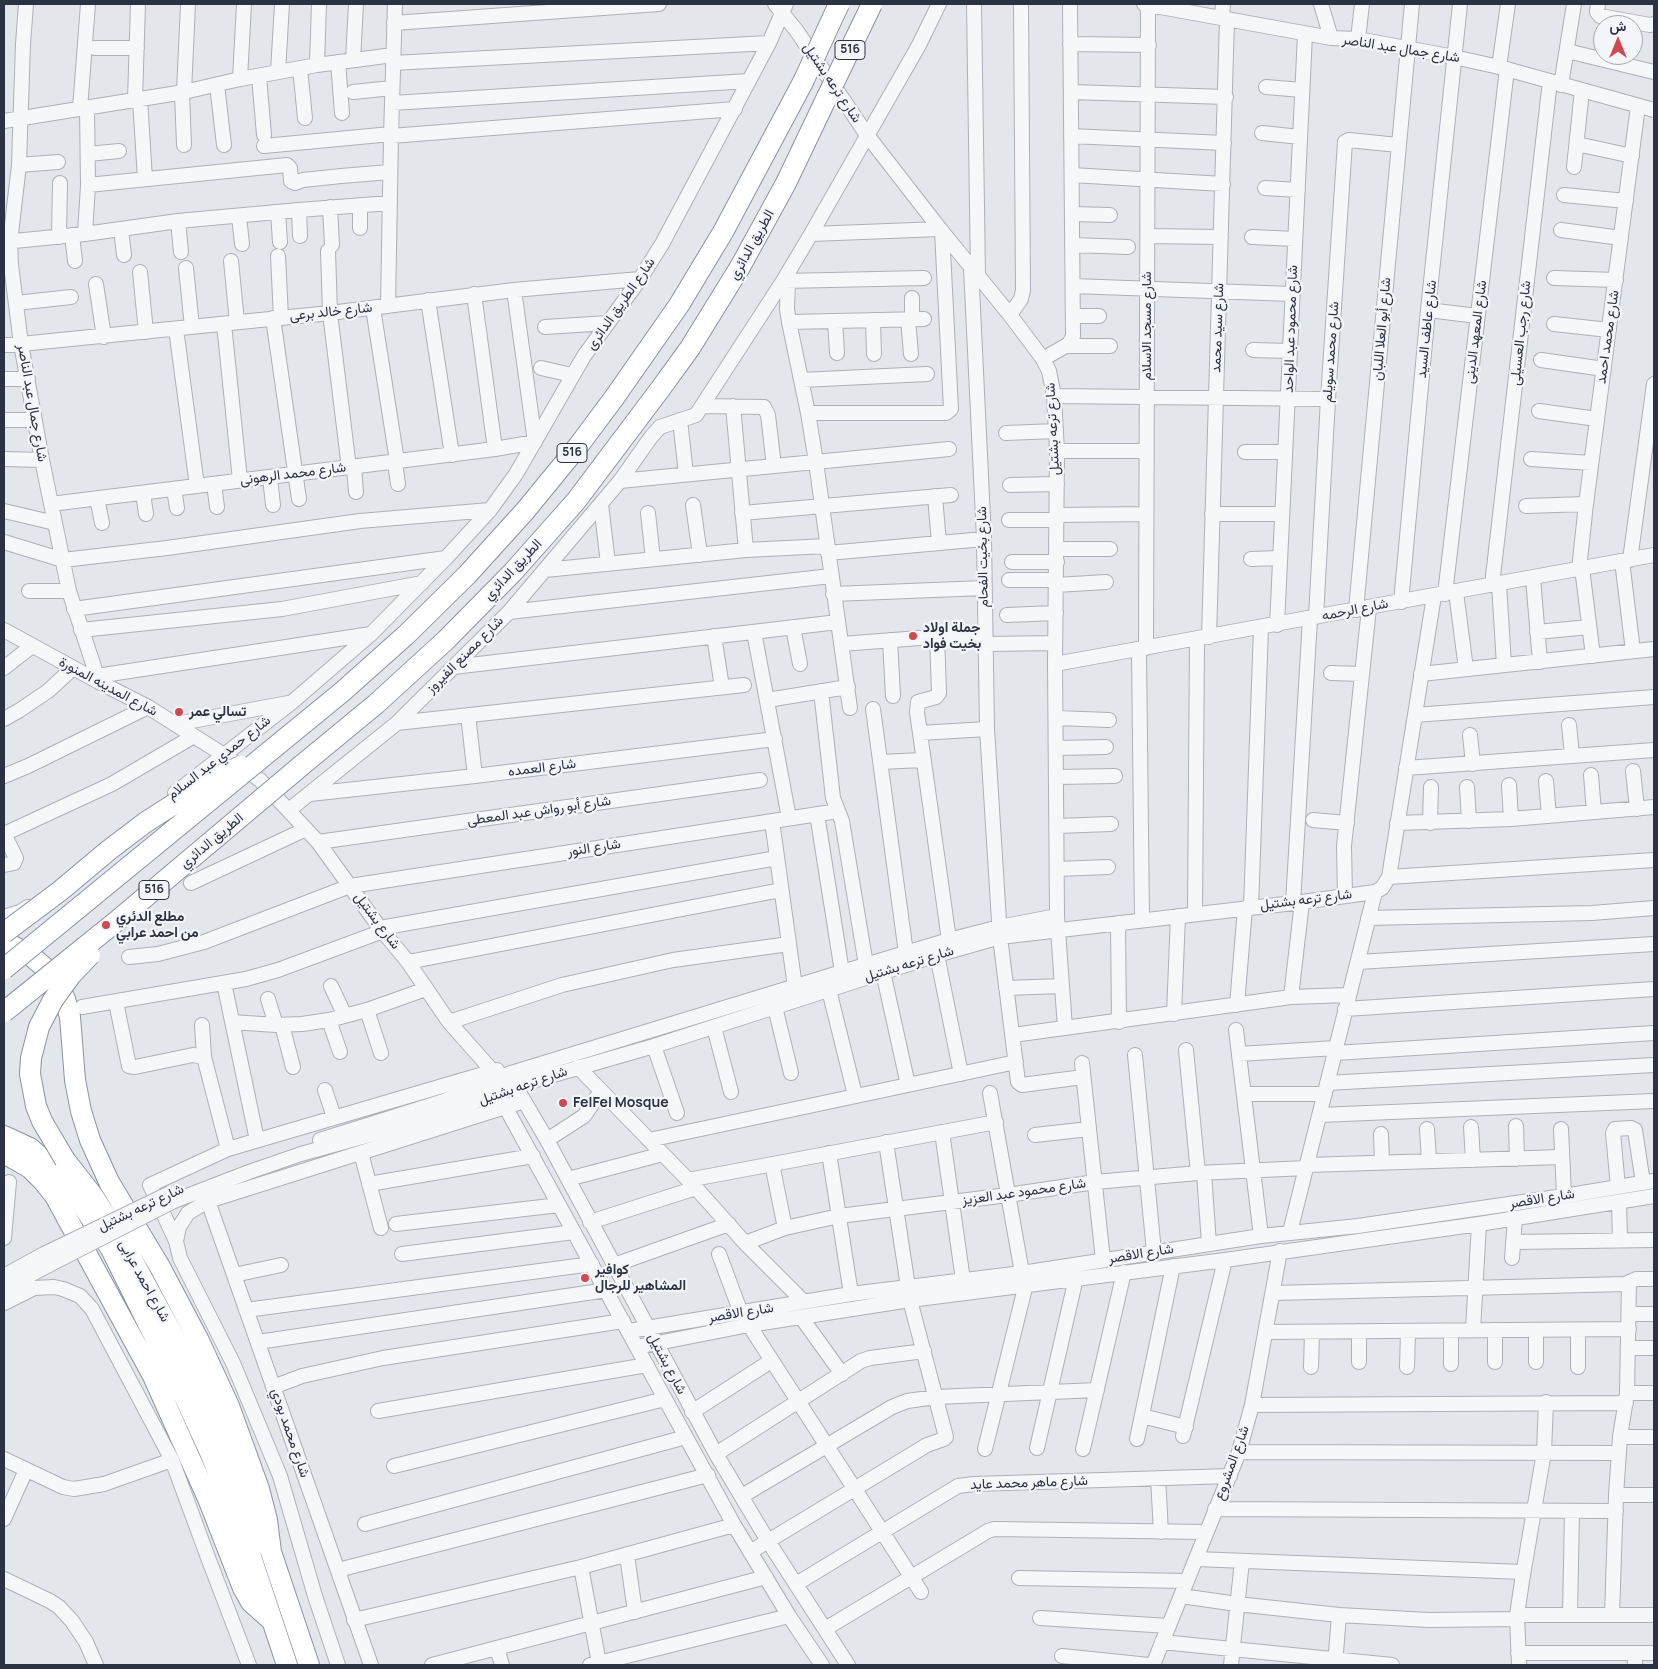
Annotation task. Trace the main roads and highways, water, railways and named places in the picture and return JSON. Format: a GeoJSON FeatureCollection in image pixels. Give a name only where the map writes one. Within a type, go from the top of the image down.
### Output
{"type":"FeatureCollection","features":[{"type":"Feature","properties":{"kind":"highway","name":"516"},"geometry":{"type":"LineString","coordinates":[[4,969],[260,760],[406,636],[467,575],[525,512],[614,398],[679,305],[723,232],[803,82],[839,4]]}},
{"type":"Feature","properties":{"kind":"highway","name":"الطريق الدائري"},"geometry":{"type":"LineString","coordinates":[[4,1012],[118,920],[376,704],[446,640],[513,572],[576,500],[662,388],[690,348],[730,283],[786,183],[872,4]]}},
{"type":"Feature","properties":{"kind":"highway"},"geometry":{"type":"LineString","coordinates":[[4,933],[146,822],[216,777],[260,760]]}},
{"type":"Feature","properties":{"kind":"highway","name":"شارع احمد عرابى"},"geometry":{"type":"LineString","coordinates":[[118,920],[70,976],[53,1000],[39,1027],[34,1042],[30,1074],[36,1106],[42,1121],[65,1160],[93,1196],[122,1241],[184,1354],[226,1442],[253,1512],[271,1552],[309,1665]]}},
{"type":"Feature","properties":{"kind":"highway"},"geometry":{"type":"LineString","coordinates":[[4,943],[30,955],[44,967],[56,982],[65,999],[70,1017],[73,1065],[78,1096],[90,1140],[109,1182],[160,1267],[199,1341],[229,1406],[259,1489],[267,1520],[271,1552]]}},
{"type":"Feature","properties":{"kind":"highway","name":"شارع احمد عرابى"},"geometry":{"type":"LineString","coordinates":[[4,1136],[30,1148],[54,1169],[81,1203],[111,1249],[209,1450],[246,1542],[287,1665]]}},
{"type":"Feature","properties":{"kind":"highway"},"geometry":{"type":"LineString","coordinates":[[4,1152],[30,1168],[44,1181],[55,1196],[153,1376],[209,1501],[243,1588],[251,1602],[272,1621]]}},
{"type":"Feature","properties":{"kind":"place","name":"جملة اولاد بخيت فواد"},"geometry":{"type":"Point","coordinates":[913,636]}},
{"type":"Feature","properties":{"kind":"place","name":"تسالي عمر"},"geometry":{"type":"Point","coordinates":[179,712]}},
{"type":"Feature","properties":{"kind":"place","name":"مطلع الدئري من احمد عرابي"},"geometry":{"type":"Point","coordinates":[106,925]}},
{"type":"Feature","properties":{"kind":"place","name":"FelFel Mosque"},"geometry":{"type":"Point","coordinates":[563,1103]}},
{"type":"Feature","properties":{"kind":"place","name":"كوافير المشاهير للرجال"},"geometry":{"type":"Point","coordinates":[585,1278]}}]}
